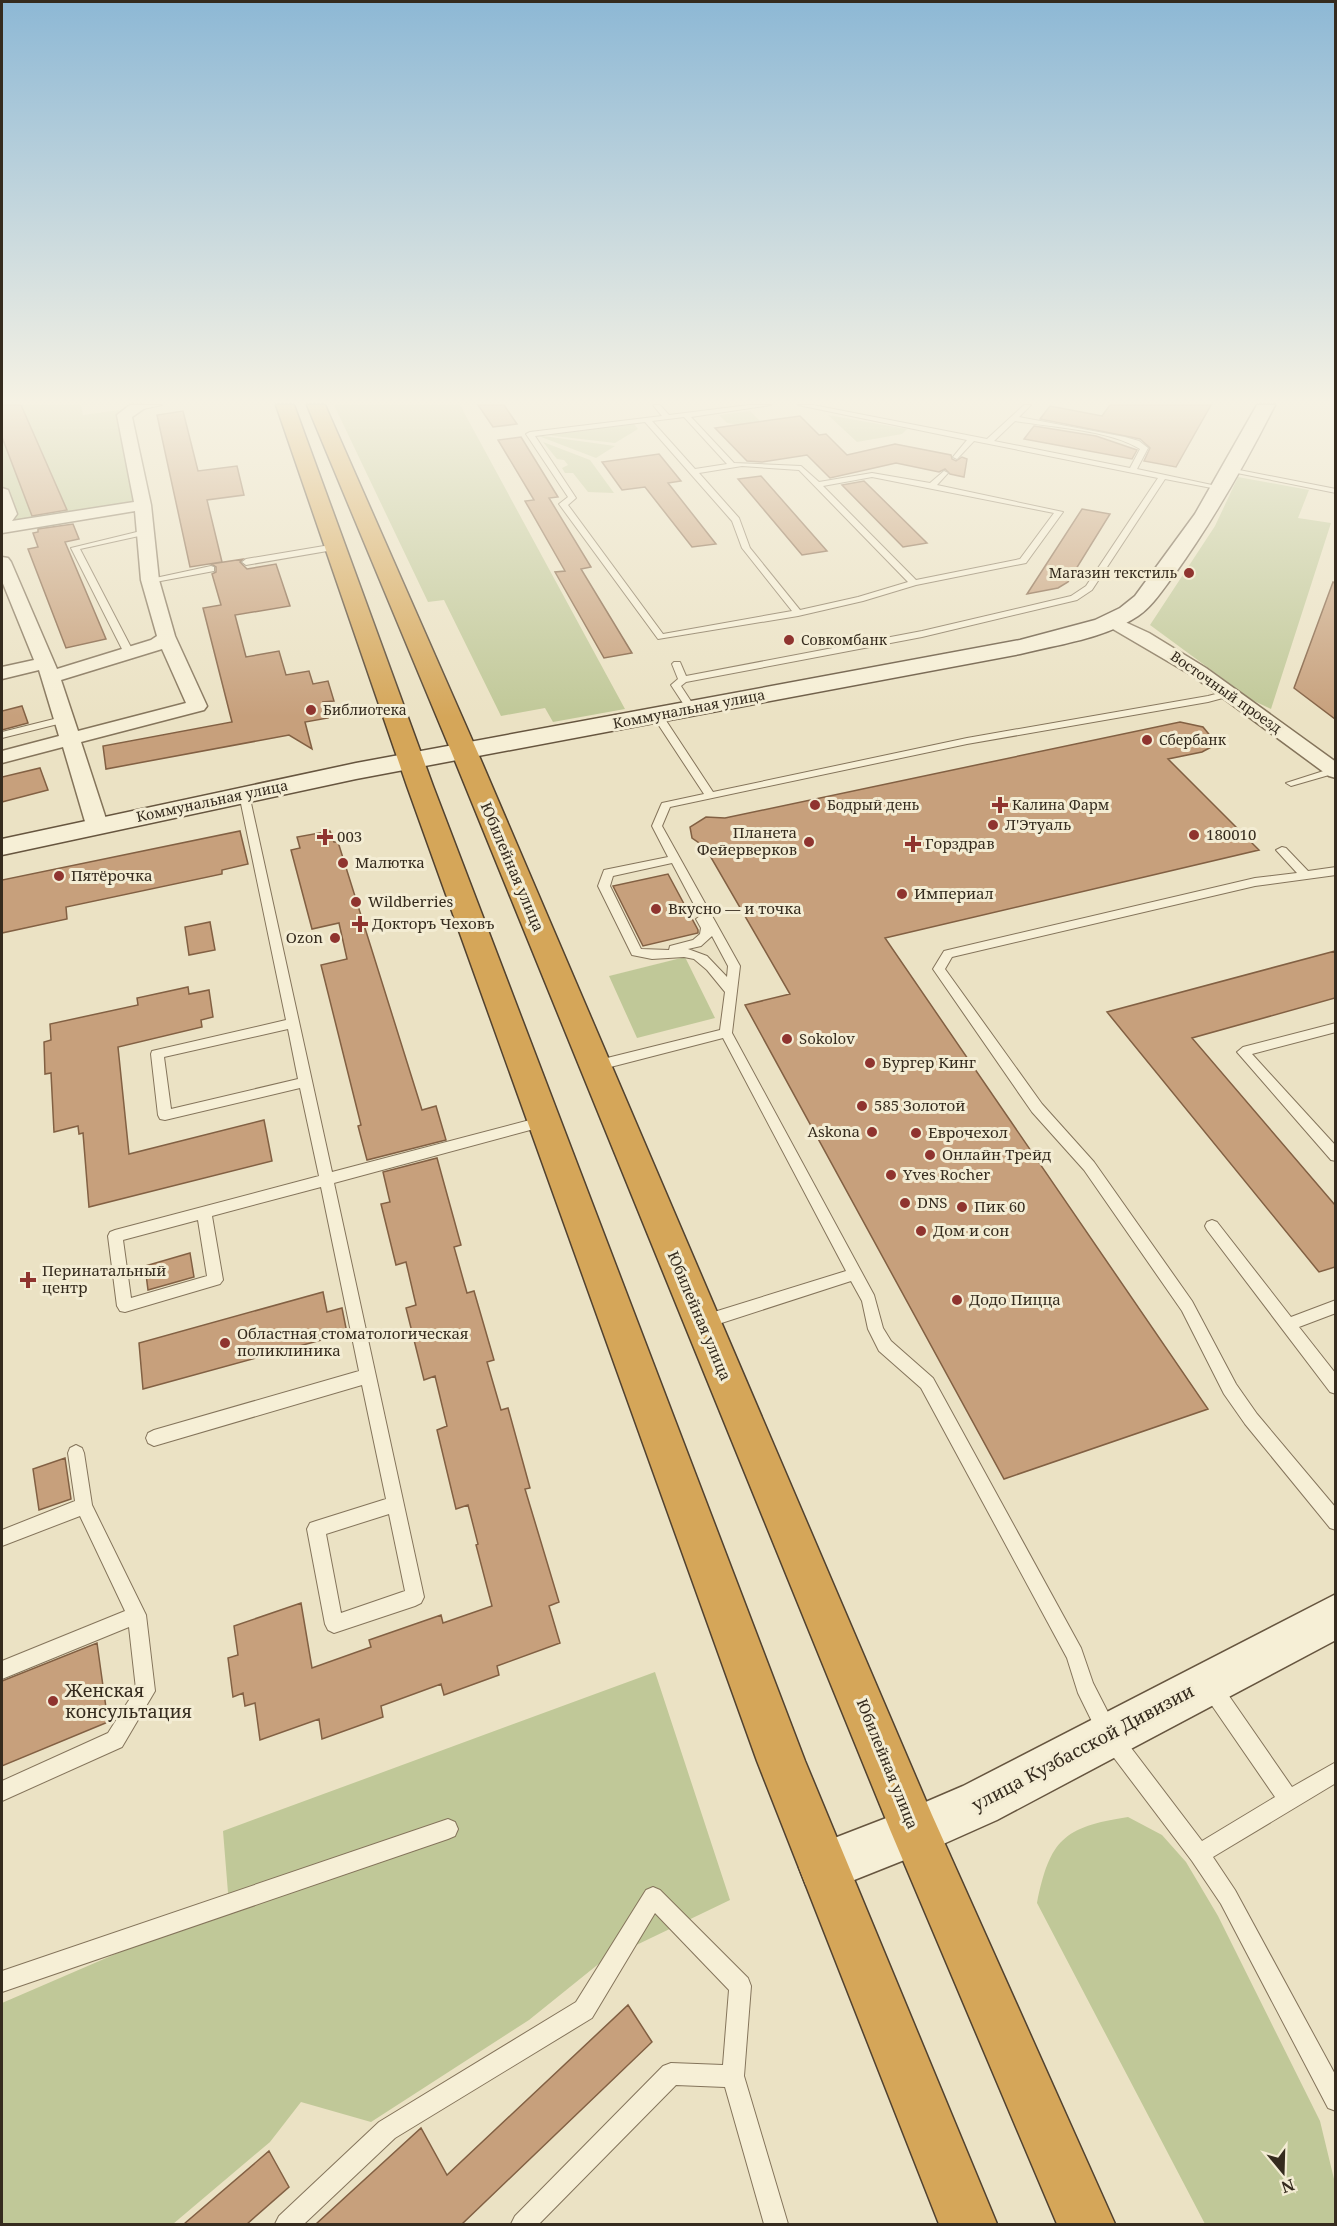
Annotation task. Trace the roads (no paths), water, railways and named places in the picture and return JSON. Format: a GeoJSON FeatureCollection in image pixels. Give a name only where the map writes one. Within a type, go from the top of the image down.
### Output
{"type":"FeatureCollection","features":[{"type":"Feature","properties":{"kind":"highway"},"geometry":{"type":"LineString","coordinates":[[322,509],[412,760],[781,1761],[968,2224]]}},
{"type":"Feature","properties":{"kind":"highway","name":"Юбилейная улица"},"geometry":{"type":"LineString","coordinates":[[360,509],[464,751],[915,1832],[1086,2224]]}},
{"type":"Feature","properties":{"kind":"main road","name":"Коммунальная улица"},"geometry":{"type":"LineString","coordinates":[[2,847],[97,825],[412,760],[1069,636],[1112,621],[1141,603],[1185,546],[1208,509]]}},
{"type":"Feature","properties":{"kind":"main road","name":"улица Кузбасской Дивизии"},"geometry":{"type":"LineString","coordinates":[[824,1867],[915,1832],[980,1803],[1335,1616]]}},
{"type":"Feature","properties":{"kind":"street"},"geometry":{"type":"LineString","coordinates":[[2,526],[9,514],[7,509]]}},
{"type":"Feature","properties":{"kind":"street"},"geometry":{"type":"LineString","coordinates":[[2,526],[117,509]]}},
{"type":"Feature","properties":{"kind":"street"},"geometry":{"type":"LineString","coordinates":[[2,757],[69,729],[197,706],[166,636],[150,580],[143,509]]}},
{"type":"Feature","properties":{"kind":"street"},"geometry":{"type":"LineString","coordinates":[[2,562],[69,729],[97,825]]}},
{"type":"Feature","properties":{"kind":"street","name":"Восточный проезд"},"geometry":{"type":"LineString","coordinates":[[1112,621],[1153,640],[1231,693],[1334,771]]}},
{"type":"Feature","properties":{"kind":"street"},"geometry":{"type":"LineString","coordinates":[[2,673],[47,670],[129,653],[158,644],[164,641],[166,636]]}},
{"type":"Feature","properties":{"kind":"lane"},"geometry":{"type":"LineString","coordinates":[[567,509],[667,647]]}},
{"type":"Feature","properties":{"kind":"lane"},"geometry":{"type":"LineString","coordinates":[[726,509],[736,520],[746,548],[798,613]]}},
{"type":"Feature","properties":{"kind":"lane"},"geometry":{"type":"LineString","coordinates":[[841,509],[914,583]]}},
{"type":"Feature","properties":{"kind":"lane"},"geometry":{"type":"LineString","coordinates":[[661,637],[798,613],[860,599],[914,583],[1023,561],[1059,512],[1044,509]]}},
{"type":"Feature","properties":{"kind":"lane"},"geometry":{"type":"LineString","coordinates":[[691,709],[676,685],[683,680],[922,634],[1074,598],[1089,588],[1141,509]]}},
{"type":"Feature","properties":{"kind":"lane"},"geometry":{"type":"LineString","coordinates":[[129,653],[75,548],[145,532]]}},
{"type":"Feature","properties":{"kind":"lane"},"geometry":{"type":"LineString","coordinates":[[246,562],[336,547]]}},
{"type":"Feature","properties":{"kind":"lane"},"geometry":{"type":"LineString","coordinates":[[150,580],[211,569]]}},
{"type":"Feature","properties":{"kind":"lane"},"geometry":{"type":"LineString","coordinates":[[677,664],[683,680]]}},
{"type":"Feature","properties":{"kind":"lane"},"geometry":{"type":"LineString","coordinates":[[632,943],[658,951],[679,949],[698,943],[706,936],[707,928],[677,873],[657,826],[666,805],[967,741],[1231,693]]}},
{"type":"Feature","properties":{"kind":"lane"},"geometry":{"type":"LineString","coordinates":[[657,715],[711,796]]}},
{"type":"Feature","properties":{"kind":"lane"},"geometry":{"type":"LineString","coordinates":[[2,735],[69,729]]}},
{"type":"Feature","properties":{"kind":"lane"},"geometry":{"type":"LineString","coordinates":[[1291,783],[1334,771]]}},
{"type":"Feature","properties":{"kind":"lane"},"geometry":{"type":"LineString","coordinates":[[244,794],[396,1504],[415,1597],[334,1624],[316,1529],[396,1504]]}},
{"type":"Feature","properties":{"kind":"lane"},"geometry":{"type":"LineString","coordinates":[[1282,850],[1306,876]]}},
{"type":"Feature","properties":{"kind":"lane"},"geometry":{"type":"LineString","coordinates":[[672,859],[608,873],[604,886],[636,952],[642,955],[659,956],[682,953],[701,957],[731,991]]}},
{"type":"Feature","properties":{"kind":"lane"},"geometry":{"type":"LineString","coordinates":[[672,859],[734,966],[726,1033],[869,1300],[876,1329],[885,1346],[927,1383],[1075,1654],[1085,1686],[1109,1735],[1199,1854],[1228,1897],[1335,2100]]}},
{"type":"Feature","properties":{"kind":"lane"},"geometry":{"type":"LineString","coordinates":[[1335,871],[1255,882],[948,954],[939,969],[1037,1108],[1089,1166],[1187,1306],[1230,1389],[1251,1419],[1335,1522]]}},
{"type":"Feature","properties":{"kind":"lane"},"geometry":{"type":"LineString","coordinates":[[293,1023],[157,1054],[165,1115],[305,1082]]}},
{"type":"Feature","properties":{"kind":"lane"},"geometry":{"type":"LineString","coordinates":[[1335,1027],[1244,1052],[1335,1156]]}},
{"type":"Feature","properties":{"kind":"lane"},"geometry":{"type":"LineString","coordinates":[[595,1066],[726,1033]]}},
{"type":"Feature","properties":{"kind":"lane"},"geometry":{"type":"LineString","coordinates":[[204,1213],[215,1280],[125,1306],[115,1236],[545,1121]]}},
{"type":"Feature","properties":{"kind":"lane"},"geometry":{"type":"LineString","coordinates":[[1212,1226],[1335,1387]]}},
{"type":"Feature","properties":{"kind":"lane"},"geometry":{"type":"LineString","coordinates":[[701,1323],[855,1274]]}},
{"type":"Feature","properties":{"kind":"lane"},"geometry":{"type":"LineString","coordinates":[[1287,1325],[1335,1306]]}},
{"type":"Feature","properties":{"kind":"lane"},"geometry":{"type":"LineString","coordinates":[[154,1438],[368,1376]]}},
{"type":"Feature","properties":{"kind":"lane"},"geometry":{"type":"LineString","coordinates":[[2,1791],[115,1740],[146,1691],[137,1615],[84,1506],[76,1453]]}},
{"type":"Feature","properties":{"kind":"lane"},"geometry":{"type":"LineString","coordinates":[[2,1538],[84,1506]]}},
{"type":"Feature","properties":{"kind":"lane"},"geometry":{"type":"LineString","coordinates":[[2,1670],[137,1615]]}},
{"type":"Feature","properties":{"kind":"lane"},"geometry":{"type":"LineString","coordinates":[[1208,1683],[1289,1800]]}},
{"type":"Feature","properties":{"kind":"lane"},"geometry":{"type":"LineString","coordinates":[[1199,1854],[1335,1772]]}},
{"type":"Feature","properties":{"kind":"lane"},"geometry":{"type":"LineString","coordinates":[[2,1982],[448,1829]]}},
{"type":"Feature","properties":{"kind":"lane"},"geometry":{"type":"LineString","coordinates":[[287,2224],[387,2130],[584,2010],[653,1897],[740,1986],[732,2076],[776,2224]]}},
{"type":"Feature","properties":{"kind":"lane"},"geometry":{"type":"LineString","coordinates":[[523,2224],[671,2074],[732,2076]]}},
{"type":"Feature","properties":{"kind":"place","name":"Магазин текстиль"},"geometry":{"type":"Point","coordinates":[1189,573]}},
{"type":"Feature","properties":{"kind":"place","name":"Совкомбанк"},"geometry":{"type":"Point","coordinates":[789,640]}},
{"type":"Feature","properties":{"kind":"place","name":"Библиотека"},"geometry":{"type":"Point","coordinates":[311,710]}},
{"type":"Feature","properties":{"kind":"place","name":"Сбербанк"},"geometry":{"type":"Point","coordinates":[1147,740]}},
{"type":"Feature","properties":{"kind":"place","name":"Бодрый день"},"geometry":{"type":"Point","coordinates":[815,805]}},
{"type":"Feature","properties":{"kind":"place","name":"Калина Фарм"},"geometry":{"type":"Point","coordinates":[1000,805]}},
{"type":"Feature","properties":{"kind":"place","name":"Л'Этуаль"},"geometry":{"type":"Point","coordinates":[993,825]}},
{"type":"Feature","properties":{"kind":"place","name":"180010"},"geometry":{"type":"Point","coordinates":[1194,835]}},
{"type":"Feature","properties":{"kind":"place","name":"003"},"geometry":{"type":"Point","coordinates":[325,837]}},
{"type":"Feature","properties":{"kind":"place","name":"Планета Фейерверков"},"geometry":{"type":"Point","coordinates":[809,842]}},
{"type":"Feature","properties":{"kind":"place","name":"Горздрав"},"geometry":{"type":"Point","coordinates":[913,844]}},
{"type":"Feature","properties":{"kind":"place","name":"Малютка"},"geometry":{"type":"Point","coordinates":[343,863]}},
{"type":"Feature","properties":{"kind":"place","name":"Пятёрочка"},"geometry":{"type":"Point","coordinates":[59,876]}},
{"type":"Feature","properties":{"kind":"place","name":"Империал"},"geometry":{"type":"Point","coordinates":[902,894]}},
{"type":"Feature","properties":{"kind":"place","name":"Wildberries"},"geometry":{"type":"Point","coordinates":[356,902]}},
{"type":"Feature","properties":{"kind":"place","name":"Вкусно — и точка"},"geometry":{"type":"Point","coordinates":[656,909]}},
{"type":"Feature","properties":{"kind":"place","name":"Докторъ Чеховъ"},"geometry":{"type":"Point","coordinates":[360,924]}},
{"type":"Feature","properties":{"kind":"place","name":"Ozon"},"geometry":{"type":"Point","coordinates":[335,938]}},
{"type":"Feature","properties":{"kind":"place","name":"Sokolov"},"geometry":{"type":"Point","coordinates":[787,1039]}},
{"type":"Feature","properties":{"kind":"place","name":"Бургер Кинг"},"geometry":{"type":"Point","coordinates":[870,1063]}},
{"type":"Feature","properties":{"kind":"place","name":"585 Золотой"},"geometry":{"type":"Point","coordinates":[862,1106]}},
{"type":"Feature","properties":{"kind":"place","name":"Askona"},"geometry":{"type":"Point","coordinates":[872,1132]}},
{"type":"Feature","properties":{"kind":"place","name":"Еврочехол"},"geometry":{"type":"Point","coordinates":[916,1133]}},
{"type":"Feature","properties":{"kind":"place","name":"Онлайн Трейд"},"geometry":{"type":"Point","coordinates":[930,1155]}},
{"type":"Feature","properties":{"kind":"place","name":"Yves Rocher"},"geometry":{"type":"Point","coordinates":[891,1175]}},
{"type":"Feature","properties":{"kind":"place","name":"DNS"},"geometry":{"type":"Point","coordinates":[905,1203]}},
{"type":"Feature","properties":{"kind":"place","name":"Пик 60"},"geometry":{"type":"Point","coordinates":[962,1207]}},
{"type":"Feature","properties":{"kind":"place","name":"Дом и сон"},"geometry":{"type":"Point","coordinates":[921,1231]}},
{"type":"Feature","properties":{"kind":"place","name":"Перинатальный центр"},"geometry":{"type":"Point","coordinates":[28,1280]}},
{"type":"Feature","properties":{"kind":"place","name":"Додо Пицца"},"geometry":{"type":"Point","coordinates":[957,1300]}},
{"type":"Feature","properties":{"kind":"place","name":"Областная стоматологическая поликлиника"},"geometry":{"type":"Point","coordinates":[225,1343]}},
{"type":"Feature","properties":{"kind":"place","name":"Женская консультация"},"geometry":{"type":"Point","coordinates":[53,1701]}}]}
